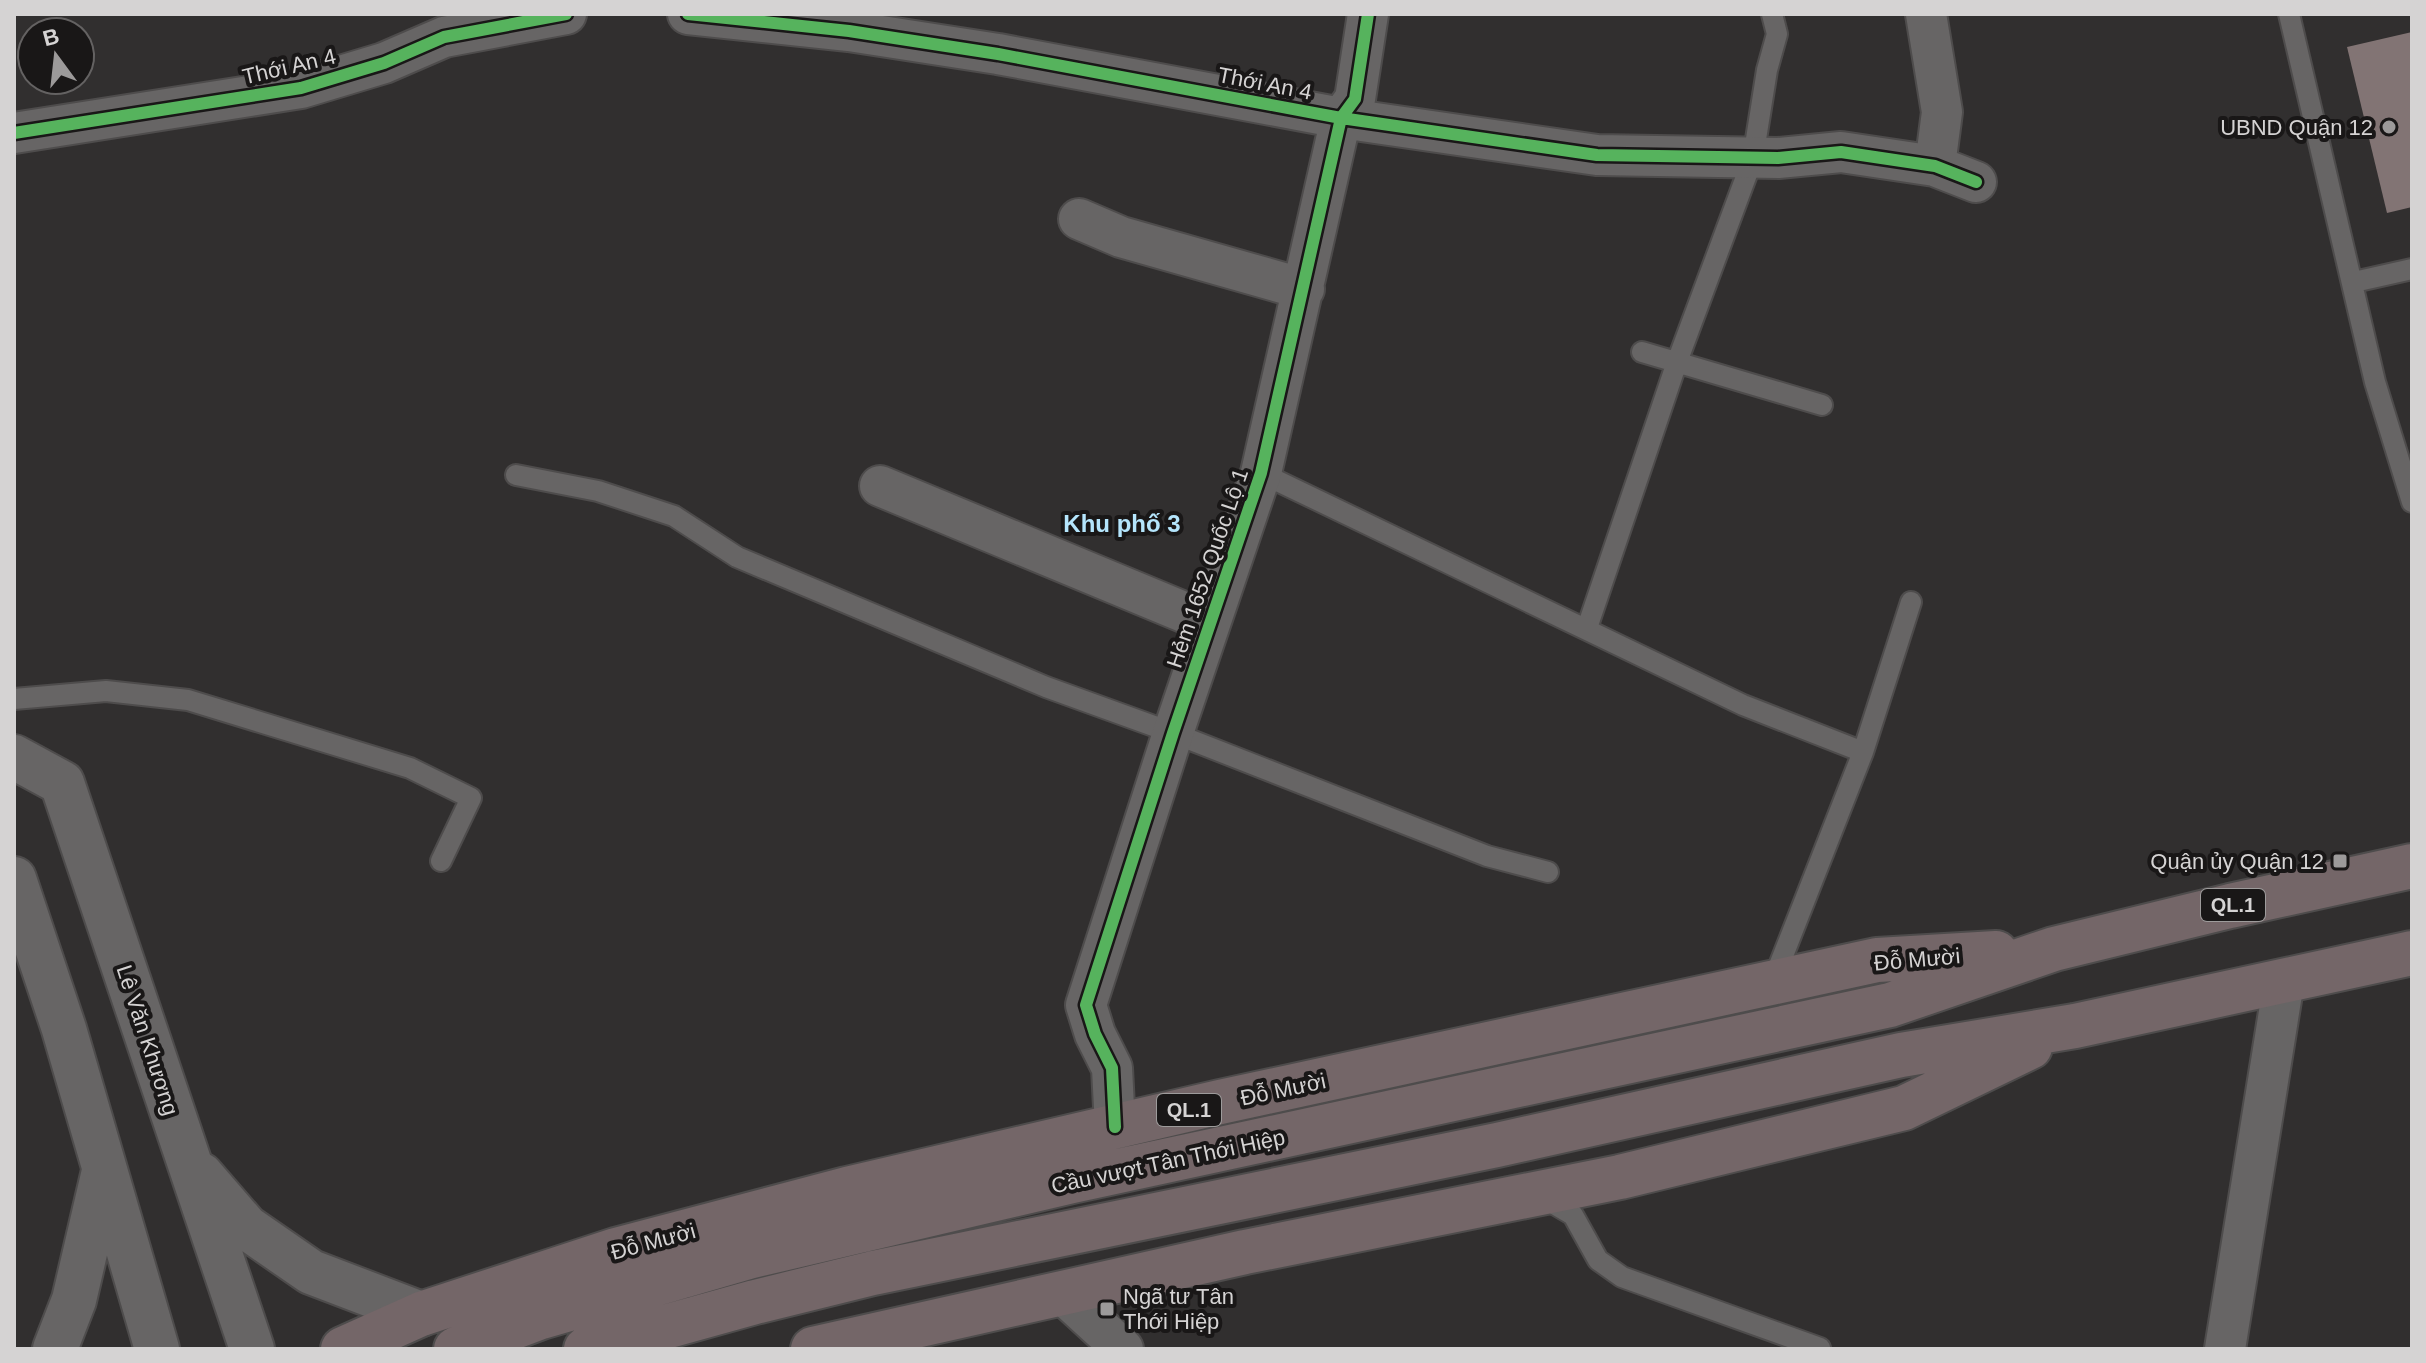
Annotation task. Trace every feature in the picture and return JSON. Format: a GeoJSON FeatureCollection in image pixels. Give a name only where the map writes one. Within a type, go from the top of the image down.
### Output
{"type":"FeatureCollection","features":[{"type":"Feature","properties":{"kind":"highway","name":"Đỗ Mười"},"geometry":{"type":"LineString","coordinates":[[1890,1005],[2054,949],[2412,866]]}},
{"type":"Feature","properties":{"kind":"highway","name":"Đỗ Mười"},"geometry":{"type":"LineString","coordinates":[[368,1344],[421,1314],[616,1250],[847,1189],[1877,960],[2054,949]]}},
{"type":"Feature","properties":{"kind":"highway"},"geometry":{"type":"LineString","coordinates":[[586,1349],[873,1273],[1497,1145],[1901,1055],[2075,1026],[2412,953]]}},
{"type":"Feature","properties":{"kind":"highway","name":"Cầu vượt Tân Thới Hiệp"},"geometry":{"type":"LineString","coordinates":[[456,1349],[541,1317],[748,1257],[1072,1181],[1890,1005]]}},
{"type":"Feature","properties":{"kind":"highway"},"geometry":{"type":"LineString","coordinates":[[813,1349],[1245,1252],[1620,1177],[1904,1108],[2075,1026]]}},
{"type":"Feature","properties":{"kind":"main road","name":"Lê Văn Khương"},"geometry":{"type":"LineString","coordinates":[[14,757],[62,783],[252,1349]]}},
{"type":"Feature","properties":{"kind":"main road"},"geometry":{"type":"LineString","coordinates":[[14,879],[64,1029],[157,1349]]}},
{"type":"Feature","properties":{"kind":"main road"},"geometry":{"type":"LineString","coordinates":[[14,982],[23,985],[64,1029]]}},
{"type":"Feature","properties":{"kind":"main road"},"geometry":{"type":"LineString","coordinates":[[188,1160],[246,1227],[311,1272],[421,1314]]}},
{"type":"Feature","properties":{"kind":"main road"},"geometry":{"type":"LineString","coordinates":[[55,1349],[74,1300],[105,1169]]}},
{"type":"Feature","properties":{"kind":"street","name":"Thới An 4"},"geometry":{"type":"LineString","coordinates":[[14,133],[301,88],[384,63],[444,37],[490,22],[566,14]]}},
{"type":"Feature","properties":{"kind":"street","name":"Thới An 4"},"geometry":{"type":"LineString","coordinates":[[688,14],[849,31],[998,54],[1341,118],[1597,155],[1753,158],[1841,152],[1935,166],[1976,182]]}},
{"type":"Feature","properties":{"kind":"street","name":"Hẻm 1652 Quốc Lộ 1"},"geometry":{"type":"LineString","coordinates":[[1115,1127],[1112,1068],[1095,1034],[1086,1005],[1261,473],[1341,118],[1355,99],[1368,14]]}},
{"type":"Feature","properties":{"kind":"street"},"geometry":{"type":"LineString","coordinates":[[1926,14],[1942,112],[1935,166]]}},
{"type":"Feature","properties":{"kind":"street"},"geometry":{"type":"LineString","coordinates":[[1079,219],[1135,242],[1304,289]]}},
{"type":"Feature","properties":{"kind":"street"},"geometry":{"type":"LineString","coordinates":[[880,486],[1210,623]]}},
{"type":"Feature","properties":{"kind":"street"},"geometry":{"type":"LineString","coordinates":[[2225,1349],[2284,981]]}},
{"type":"Feature","properties":{"kind":"street"},"geometry":{"type":"LineString","coordinates":[[1062,1293],[1114,1346]]}},
{"type":"Feature","properties":{"kind":"lane"},"geometry":{"type":"LineString","coordinates":[[1587,628],[1677,362],[1753,158],[1767,70],[1777,34],[1772,14]]}},
{"type":"Feature","properties":{"kind":"lane"},"geometry":{"type":"LineString","coordinates":[[2289,14],[2375,382],[2412,502]]}},
{"type":"Feature","properties":{"kind":"lane"},"geometry":{"type":"LineString","coordinates":[[2354,282],[2412,269]]}},
{"type":"Feature","properties":{"kind":"lane"},"geometry":{"type":"LineString","coordinates":[[1642,352],[1822,405]]}},
{"type":"Feature","properties":{"kind":"lane"},"geometry":{"type":"LineString","coordinates":[[1261,473],[1743,705],[1863,752]]}},
{"type":"Feature","properties":{"kind":"lane"},"geometry":{"type":"LineString","coordinates":[[516,475],[598,491],[674,516],[737,557],[1046,687],[1173,733],[1487,856],[1548,872]]}},
{"type":"Feature","properties":{"kind":"lane"},"geometry":{"type":"LineString","coordinates":[[1772,983],[1863,752],[1911,602]]}},
{"type":"Feature","properties":{"kind":"lane"},"geometry":{"type":"LineString","coordinates":[[14,699],[106,691],[188,700],[410,768],[471,798],[441,861]]}},
{"type":"Feature","properties":{"kind":"lane"},"geometry":{"type":"LineString","coordinates":[[1537,1193],[1573,1215],[1598,1260],[1622,1277],[1820,1348]]}},
{"type":"Feature","properties":{"kind":"building","name":"UBND Quận 12"},"geometry":{"type":"Polygon","coordinates":[[[2412,32],[2412,207],[2387,213],[2347,47],[2412,32]]]}},
{"type":"Feature","properties":{"kind":"cycle path"},"geometry":{"type":"LineString","coordinates":[[14,133],[301,88],[384,63],[444,37],[566,14]]}},
{"type":"Feature","properties":{"kind":"cycle path"},"geometry":{"type":"LineString","coordinates":[[688,14],[849,31],[998,54],[1341,118],[1597,155],[1778,158],[1841,152],[1935,166],[1976,182]]}},
{"type":"Feature","properties":{"kind":"cycle path"},"geometry":{"type":"LineString","coordinates":[[1115,1127],[1112,1068],[1095,1034],[1086,1005],[1261,473],[1341,118],[1355,99],[1368,14]]}},
{"type":"Feature","properties":{"kind":"place","name":"UBND Quận 12"},"geometry":{"type":"Point","coordinates":[2389,127]}},
{"type":"Feature","properties":{"kind":"place","name":"Quận ủy Quận 12"},"geometry":{"type":"Point","coordinates":[2340,861]}},
{"type":"Feature","properties":{"kind":"place","name":"Ngã tư Tân Thới Hiệp"},"geometry":{"type":"Point","coordinates":[1107,1309]}},
{"type":"Feature","properties":{"kind":"district","name":"Khu phố 3"},"geometry":{"type":"Point","coordinates":[1122,524]}}]}
